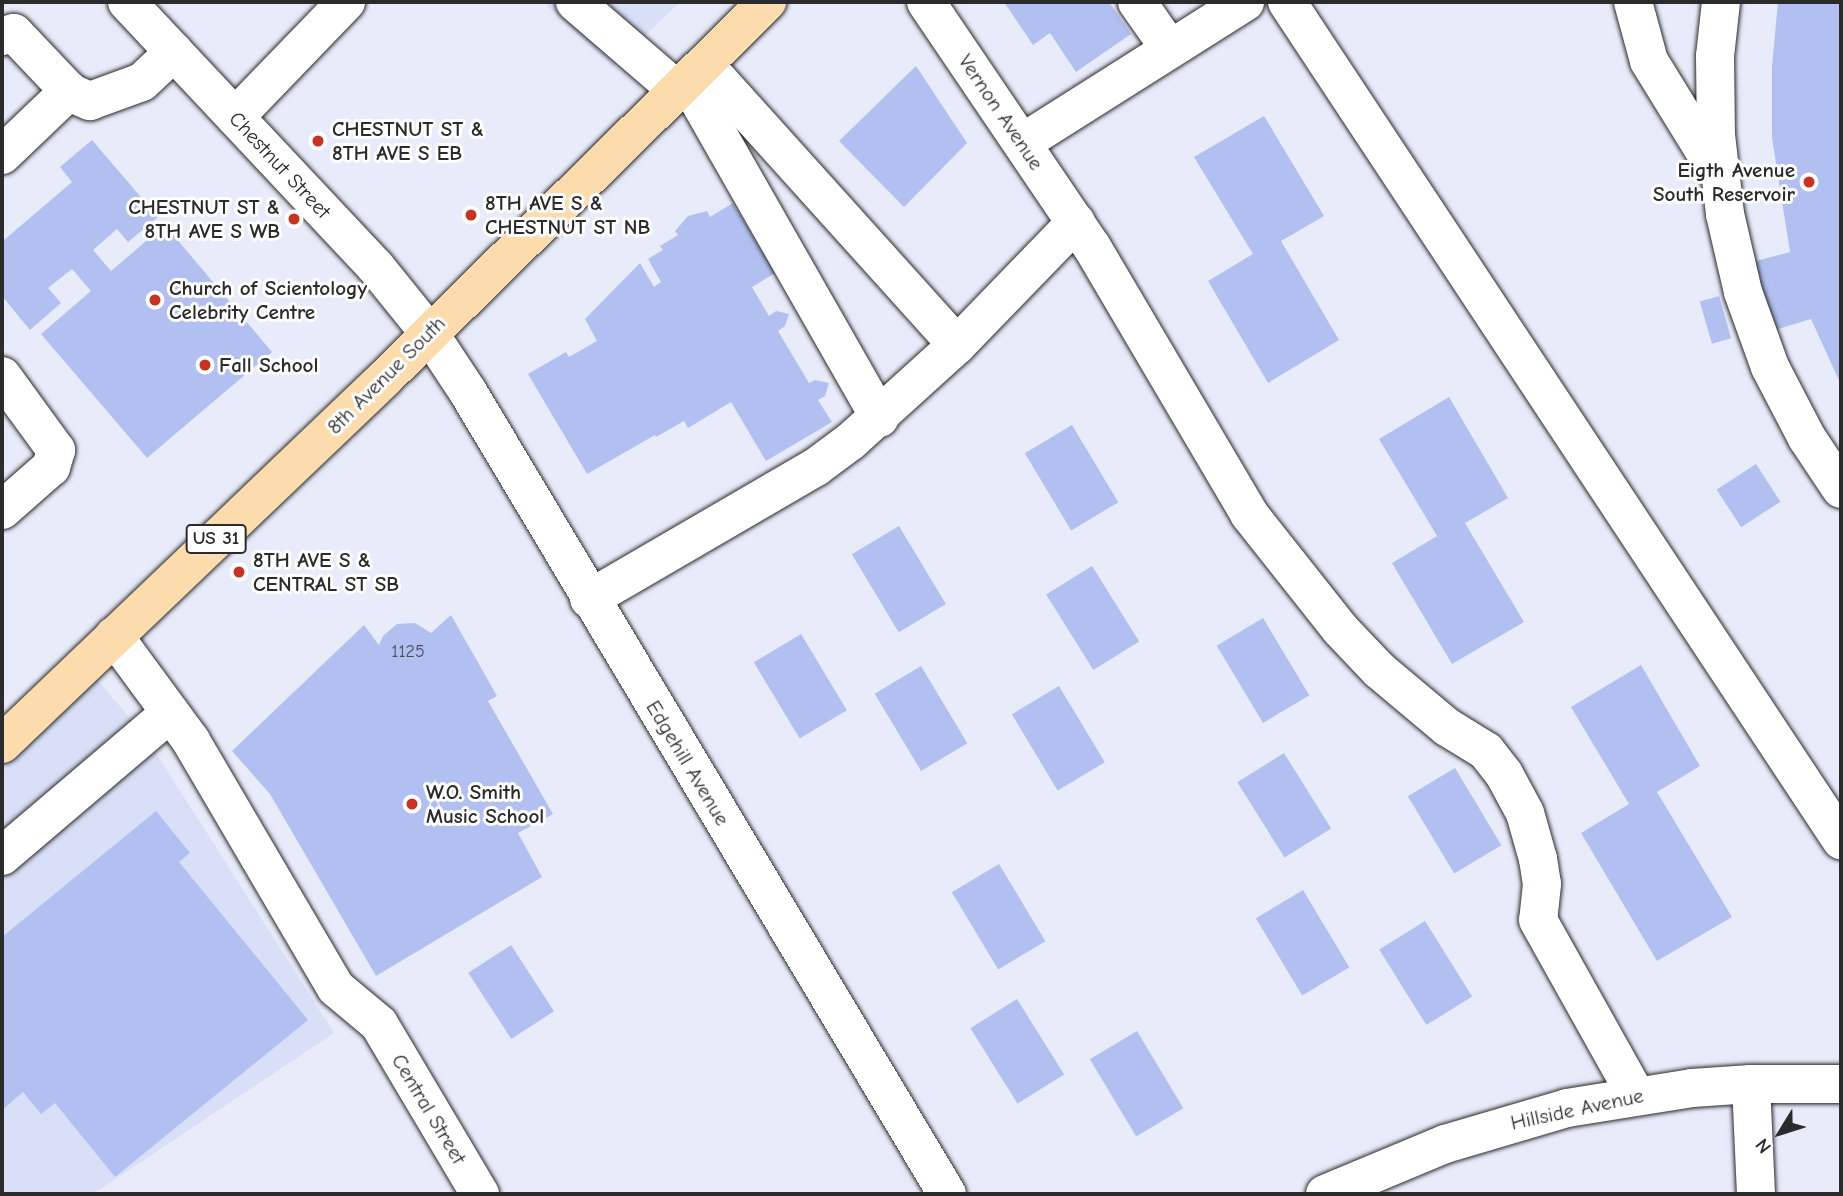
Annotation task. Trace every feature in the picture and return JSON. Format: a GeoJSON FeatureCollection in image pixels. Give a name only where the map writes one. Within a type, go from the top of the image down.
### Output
{"type":"FeatureCollection","features":[{"type":"Feature","properties":{"kind":"main road","name":"8th Avenue South"},"geometry":{"type":"LineString","coordinates":[[2,744],[429,333],[767,2]]}},
{"type":"Feature","properties":{"kind":"street","name":"Chestnut Street"},"geometry":{"type":"LineString","coordinates":[[127,2],[375,266],[429,333]]}},
{"type":"Feature","properties":{"kind":"street"},"geometry":{"type":"LineString","coordinates":[[235,117],[346,2]]}},
{"type":"Feature","properties":{"kind":"street"},"geometry":{"type":"LineString","coordinates":[[575,2],[689,78],[957,345]]}},
{"type":"Feature","properties":{"kind":"street","name":"Vernon Avenue"},"geometry":{"type":"LineString","coordinates":[[926,2],[1076,222],[1249,514],[1367,658],[1447,727],[1486,751],[1504,774],[1525,813],[1538,859],[1542,884],[1538,920],[1636,1095]]}},
{"type":"Feature","properties":{"kind":"street"},"geometry":{"type":"LineString","coordinates":[[1137,2],[1170,49]]}},
{"type":"Feature","properties":{"kind":"street"},"geometry":{"type":"LineString","coordinates":[[1022,144],[1245,2]]}},
{"type":"Feature","properties":{"kind":"street"},"geometry":{"type":"LineString","coordinates":[[1287,2],[1841,840]]}},
{"type":"Feature","properties":{"kind":"street"},"geometry":{"type":"LineString","coordinates":[[1633,2],[1649,61],[1721,178]]}},
{"type":"Feature","properties":{"kind":"street"},"geometry":{"type":"LineString","coordinates":[[1721,2],[1715,55],[1716,135],[1721,178],[1743,292],[1770,367],[1807,439],[1841,489]]}},
{"type":"Feature","properties":{"kind":"street"},"geometry":{"type":"LineString","coordinates":[[3,34],[14,33],[69,91],[81,100],[90,102],[142,82],[174,52]]}},
{"type":"Feature","properties":{"kind":"street"},"geometry":{"type":"LineString","coordinates":[[689,78],[880,418]]}},
{"type":"Feature","properties":{"kind":"street"},"geometry":{"type":"LineString","coordinates":[[2,155],[69,91]]}},
{"type":"Feature","properties":{"kind":"street"},"geometry":{"type":"LineString","coordinates":[[589,599],[816,467],[880,418],[957,345],[1076,222]]}},
{"type":"Feature","properties":{"kind":"street","name":"Edgehill Avenue"},"geometry":{"type":"LineString","coordinates":[[429,333],[468,392],[589,599],[947,1194]]}},
{"type":"Feature","properties":{"kind":"street"},"geometry":{"type":"LineString","coordinates":[[2,376],[56,450],[51,467],[2,510]]}},
{"type":"Feature","properties":{"kind":"street","name":"Central Street"},"geometry":{"type":"LineString","coordinates":[[114,636],[181,727],[336,988],[379,1024],[480,1194]]}},
{"type":"Feature","properties":{"kind":"street"},"geometry":{"type":"LineString","coordinates":[[2,856],[181,727]]}},
{"type":"Feature","properties":{"kind":"street"},"geometry":{"type":"LineString","coordinates":[[1751,1084],[1756,1194]]}},
{"type":"Feature","properties":{"kind":"street","name":"Hillside Avenue"},"geometry":{"type":"LineString","coordinates":[[1325,1194],[1422,1152],[1500,1126],[1636,1095],[1751,1084],[1841,1084]]}},
{"type":"Feature","properties":{"kind":"shaded area"},"geometry":{"type":"Polygon","coordinates":[[[543,2],[680,2],[613,67],[543,2]]]}},
{"type":"Feature","properties":{"kind":"shaded area"},"geometry":{"type":"Polygon","coordinates":[[[84,665],[144,734],[334,1033],[93,1194],[2,1194],[2,744],[84,665]]]}},
{"type":"Feature","properties":{"kind":"building"},"geometry":{"type":"Polygon","coordinates":[[[1004,2],[1109,2],[1131,34],[1076,72],[1050,33],[1033,45],[1004,2]]]}},
{"type":"Feature","properties":{"kind":"building","name":"Eigth Avenue South Reservoir"},"geometry":{"type":"Polygon","coordinates":[[[1778,2],[1841,2],[1841,385],[1811,319],[1775,330],[1752,262],[1790,252],[1772,138],[1772,66],[1778,2]]]}},
{"type":"Feature","properties":{"kind":"building"},"geometry":{"type":"Polygon","coordinates":[[[916,66],[967,143],[904,207],[839,141],[916,66]]]}},
{"type":"Feature","properties":{"kind":"building"},"geometry":{"type":"Polygon","coordinates":[[[1264,116],[1324,216],[1281,241],[1339,340],[1268,383],[1208,281],[1253,254],[1194,157],[1264,116]]]}},
{"type":"Feature","properties":{"kind":"building","name":"Church of Scientology Celebrity Centre"},"geometry":{"type":"Polygon","coordinates":[[[92,140],[158,217],[128,242],[117,229],[93,250],[111,271],[165,225],[272,352],[147,458],[41,334],[91,291],[72,269],[48,288],[61,303],[30,330],[2,296],[2,237],[4,240],[72,182],[60,167],[92,140]]]}},
{"type":"Feature","properties":{"kind":"building"},"geometry":{"type":"Polygon","coordinates":[[[733,203],[775,273],[752,287],[769,316],[776,311],[789,314],[785,326],[778,331],[809,383],[815,380],[829,383],[825,396],[818,400],[832,422],[766,461],[731,402],[688,428],[684,421],[656,437],[655,435],[587,474],[528,374],[566,352],[569,357],[597,341],[585,319],[640,263],[654,287],[661,282],[648,259],[663,250],[660,246],[678,235],[675,231],[688,216],[707,211],[710,217],[733,203]]]}},
{"type":"Feature","properties":{"kind":"building"},"geometry":{"type":"Polygon","coordinates":[[[1719,296],[1731,338],[1712,344],[1700,302],[1719,296]]]}},
{"type":"Feature","properties":{"kind":"building"},"geometry":{"type":"Polygon","coordinates":[[[1449,397],[1508,498],[1465,523],[1524,622],[1452,664],[1392,563],[1437,536],[1379,439],[1449,397]]]}},
{"type":"Feature","properties":{"kind":"building"},"geometry":{"type":"Polygon","coordinates":[[[1072,425],[1118,502],[1071,530],[1025,453],[1072,425]]]}},
{"type":"Feature","properties":{"kind":"building"},"geometry":{"type":"Polygon","coordinates":[[[1756,464],[1781,502],[1741,527],[1717,490],[1756,464]]]}},
{"type":"Feature","properties":{"kind":"building"},"geometry":{"type":"Polygon","coordinates":[[[899,526],[946,604],[899,632],[852,554],[899,526]]]}},
{"type":"Feature","properties":{"kind":"building"},"geometry":{"type":"Polygon","coordinates":[[[1092,566],[1139,641],[1093,670],[1046,595],[1092,566]]]}},
{"type":"Feature","properties":{"kind":"building","name":"W.O. Smith Music School"},"geometry":{"type":"Polygon","coordinates":[[[451,615],[497,696],[488,701],[553,814],[518,833],[542,877],[376,976],[270,794],[232,751],[364,625],[379,645],[383,636],[397,624],[415,623],[431,633],[451,615]]]}},
{"type":"Feature","properties":{"kind":"building"},"geometry":{"type":"Polygon","coordinates":[[[1263,618],[1309,695],[1263,723],[1217,646],[1263,618]]]}},
{"type":"Feature","properties":{"kind":"building"},"geometry":{"type":"Polygon","coordinates":[[[801,634],[847,710],[800,739],[754,662],[801,634]]]}},
{"type":"Feature","properties":{"kind":"building"},"geometry":{"type":"Polygon","coordinates":[[[1641,665],[1700,766],[1657,792],[1732,917],[1657,961],[1581,833],[1629,804],[1571,707],[1641,665]]]}},
{"type":"Feature","properties":{"kind":"building"},"geometry":{"type":"Polygon","coordinates":[[[921,666],[967,743],[921,771],[875,694],[921,666]]]}},
{"type":"Feature","properties":{"kind":"building"},"geometry":{"type":"Polygon","coordinates":[[[1059,686],[1105,762],[1058,791],[1012,714],[1059,686]]]}},
{"type":"Feature","properties":{"kind":"building"},"geometry":{"type":"Polygon","coordinates":[[[1284,753],[1331,828],[1285,858],[1237,782],[1284,753]]]}},
{"type":"Feature","properties":{"kind":"building"},"geometry":{"type":"Polygon","coordinates":[[[1455,768],[1501,845],[1454,873],[1408,796],[1455,768]]]}},
{"type":"Feature","properties":{"kind":"building"},"geometry":{"type":"Polygon","coordinates":[[[156,811],[190,853],[179,862],[308,1020],[115,1177],[55,1103],[41,1114],[23,1092],[2,1110],[2,937],[156,811]]]}},
{"type":"Feature","properties":{"kind":"building"},"geometry":{"type":"Polygon","coordinates":[[[999,864],[1045,941],[998,969],[952,892],[999,864]]]}},
{"type":"Feature","properties":{"kind":"building"},"geometry":{"type":"Polygon","coordinates":[[[1303,890],[1349,967],[1302,995],[1256,918],[1303,890]]]}},
{"type":"Feature","properties":{"kind":"building"},"geometry":{"type":"Polygon","coordinates":[[[1425,921],[1472,996],[1426,1025],[1379,950],[1425,921]]]}},
{"type":"Feature","properties":{"kind":"building"},"geometry":{"type":"Polygon","coordinates":[[[511,945],[554,1011],[511,1039],[468,973],[511,945]]]}},
{"type":"Feature","properties":{"kind":"building"},"geometry":{"type":"Polygon","coordinates":[[[1017,999],[1064,1074],[1018,1104],[970,1028],[1017,999]]]}},
{"type":"Feature","properties":{"kind":"building"},"geometry":{"type":"Polygon","coordinates":[[[1137,1031],[1183,1108],[1136,1136],[1090,1059],[1137,1031]]]}},
{"type":"Feature","properties":{"kind":"place","name":"CHESTNUT ST & 8TH AVE S EB"},"geometry":{"type":"Point","coordinates":[318,141]}},
{"type":"Feature","properties":{"kind":"place","name":"Eigth Avenue South Reservoir"},"geometry":{"type":"Point","coordinates":[1809,182]}},
{"type":"Feature","properties":{"kind":"place","name":"8TH AVE S & CHESTNUT ST NB"},"geometry":{"type":"Point","coordinates":[471,215]}},
{"type":"Feature","properties":{"kind":"place","name":"CHESTNUT ST & 8TH AVE S WB"},"geometry":{"type":"Point","coordinates":[294,219]}},
{"type":"Feature","properties":{"kind":"place","name":"Church of Scientology Celebrity Centre"},"geometry":{"type":"Point","coordinates":[155,300]}},
{"type":"Feature","properties":{"kind":"place","name":"Fall School"},"geometry":{"type":"Point","coordinates":[205,365]}},
{"type":"Feature","properties":{"kind":"place","name":"8TH AVE S & CENTRAL ST SB"},"geometry":{"type":"Point","coordinates":[239,572]}},
{"type":"Feature","properties":{"kind":"place","name":"W.O. Smith Music School"},"geometry":{"type":"Point","coordinates":[412,804]}}]}
